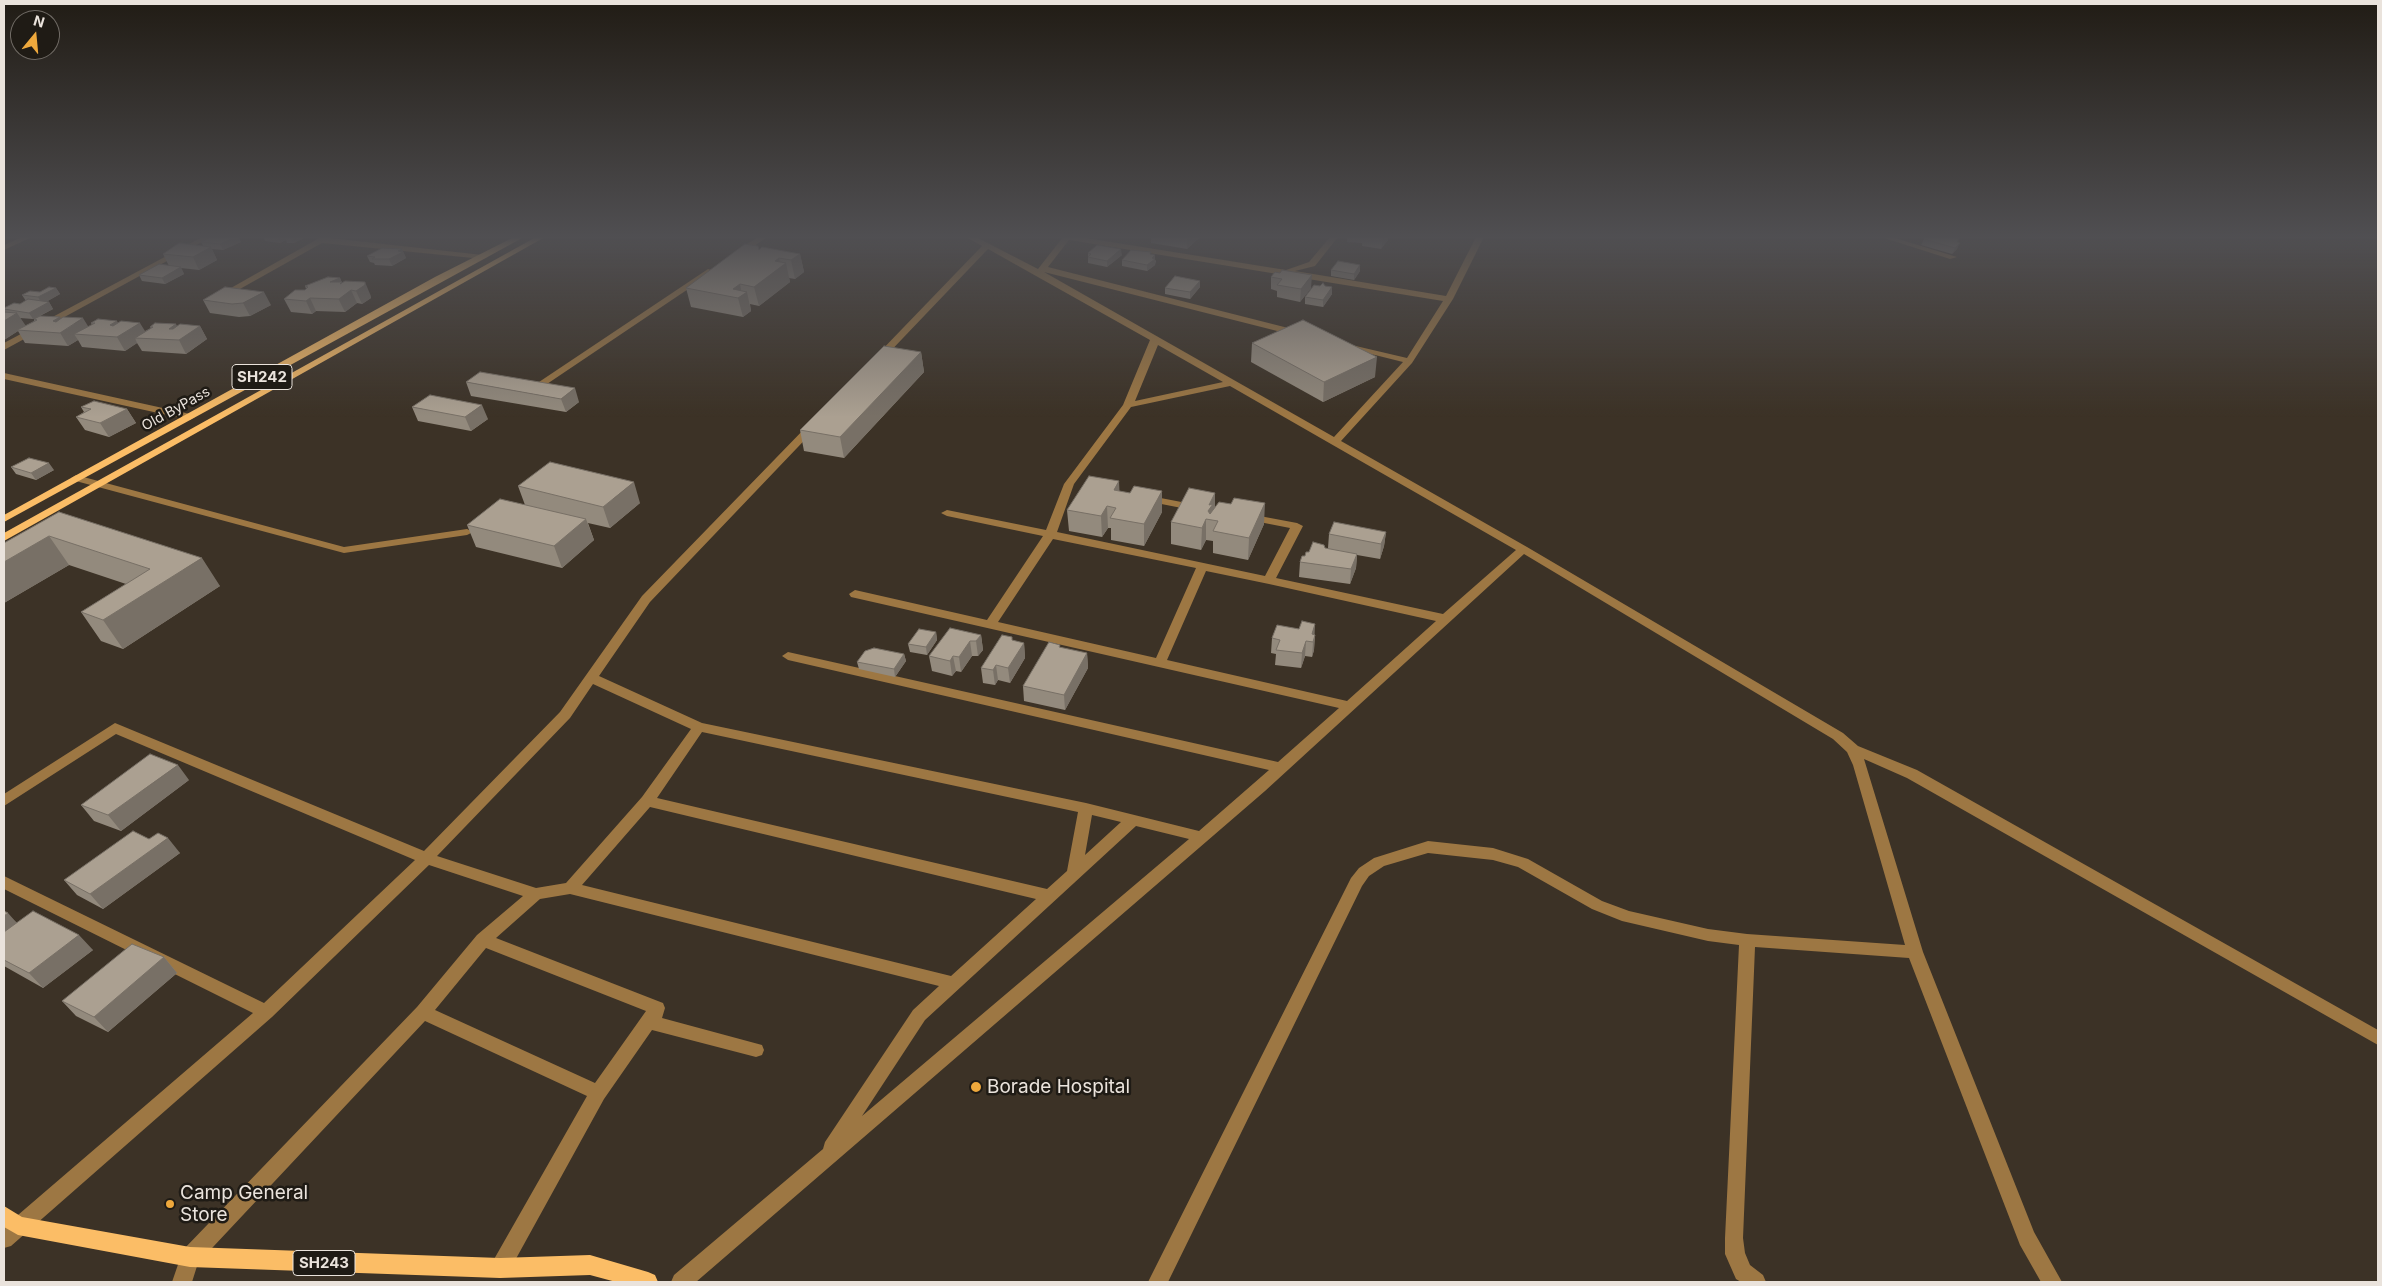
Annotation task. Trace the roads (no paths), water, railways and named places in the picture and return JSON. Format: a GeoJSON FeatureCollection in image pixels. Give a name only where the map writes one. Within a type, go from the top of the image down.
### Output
{"type":"FeatureCollection","features":[{"type":"Feature","properties":{"kind":"main road","name":"Old ByPass"},"geometry":{"type":"LineString","coordinates":[[4,519],[406,297]]}},
{"type":"Feature","properties":{"kind":"main road"},"geometry":{"type":"LineString","coordinates":[[4,538],[431,297]]}},
{"type":"Feature","properties":{"kind":"main road","name":"SH243"},"geometry":{"type":"LineString","coordinates":[[8,1227],[190,1257],[260,1262],[500,1268],[590,1265],[648,1282]]}},
{"type":"Feature","properties":{"kind":"street"},"geometry":{"type":"LineString","coordinates":[[4,346],[95,297]]}},
{"type":"Feature","properties":{"kind":"street"},"geometry":{"type":"LineString","coordinates":[[538,386],[671,297]]}},
{"type":"Feature","properties":{"kind":"street"},"geometry":{"type":"LineString","coordinates":[[871,367],[938,297]]}},
{"type":"Feature","properties":{"kind":"street"},"geometry":{"type":"LineString","coordinates":[[1085,297],[1155,340],[1523,549],[1838,736],[1853,749],[1912,774],[2378,1038]]}},
{"type":"Feature","properties":{"kind":"street"},"geometry":{"type":"LineString","coordinates":[[1152,297],[1303,334]]}},
{"type":"Feature","properties":{"kind":"street"},"geometry":{"type":"LineString","coordinates":[[1432,297],[1449,300]]}},
{"type":"Feature","properties":{"kind":"street"},"geometry":{"type":"LineString","coordinates":[[1335,442],[1409,361],[1450,297]]}},
{"type":"Feature","properties":{"kind":"street"},"geometry":{"type":"LineString","coordinates":[[990,625],[1050,535],[1074,485],[1128,405],[1155,340]]}},
{"type":"Feature","properties":{"kind":"street"},"geometry":{"type":"LineString","coordinates":[[1332,342],[1409,361]]}},
{"type":"Feature","properties":{"kind":"street"},"geometry":{"type":"LineString","coordinates":[[4,376],[190,417]]}},
{"type":"Feature","properties":{"kind":"street"},"geometry":{"type":"LineString","coordinates":[[1128,405],[1230,382]]}},
{"type":"Feature","properties":{"kind":"street"},"geometry":{"type":"LineString","coordinates":[[8,1227],[266,1012],[426,858],[565,715],[646,599],[823,416]]}},
{"type":"Feature","properties":{"kind":"street"},"geometry":{"type":"LineString","coordinates":[[76,478],[344,550],[467,532]]}},
{"type":"Feature","properties":{"kind":"street"},"geometry":{"type":"LineString","coordinates":[[1136,496],[1212,510]]}},
{"type":"Feature","properties":{"kind":"street"},"geometry":{"type":"LineString","coordinates":[[947,513],[1446,619]]}},
{"type":"Feature","properties":{"kind":"street"},"geometry":{"type":"LineString","coordinates":[[1240,515],[1297,526],[1269,580]]}},
{"type":"Feature","properties":{"kind":"street"},"geometry":{"type":"LineString","coordinates":[[681,1282],[1281,768],[1523,549]]}},
{"type":"Feature","properties":{"kind":"street"},"geometry":{"type":"LineString","coordinates":[[1160,663],[1202,567]]}},
{"type":"Feature","properties":{"kind":"street"},"geometry":{"type":"LineString","coordinates":[[855,594],[1350,706]]}},
{"type":"Feature","properties":{"kind":"street"},"geometry":{"type":"LineString","coordinates":[[788,656],[1281,768]]}},
{"type":"Feature","properties":{"kind":"street"},"geometry":{"type":"LineString","coordinates":[[591,678],[698,727],[1086,808],[1202,836]]}},
{"type":"Feature","properties":{"kind":"street"},"geometry":{"type":"LineString","coordinates":[[570,888],[647,801],[698,727]]}},
{"type":"Feature","properties":{"kind":"street"},"geometry":{"type":"LineString","coordinates":[[4,801],[115,728],[426,858],[536,894],[570,888],[953,983]]}},
{"type":"Feature","properties":{"kind":"street"},"geometry":{"type":"LineString","coordinates":[[1853,749],[1860,766],[1915,952],[2027,1238],[2052,1282]]}},
{"type":"Feature","properties":{"kind":"street"},"geometry":{"type":"LineString","coordinates":[[647,801],[1049,896]]}},
{"type":"Feature","properties":{"kind":"street"},"geometry":{"type":"LineString","coordinates":[[1074,874],[1086,808]]}},
{"type":"Feature","properties":{"kind":"street"},"geometry":{"type":"LineString","coordinates":[[823,1160],[918,1016],[1133,820]]}},
{"type":"Feature","properties":{"kind":"street"},"geometry":{"type":"LineString","coordinates":[[1158,1282],[1356,882],[1364,872],[1379,862],[1428,847],[1493,854],[1523,863],[1597,905],[1627,917],[1708,935],[1747,940],[1915,952]]}},
{"type":"Feature","properties":{"kind":"street"},"geometry":{"type":"LineString","coordinates":[[4,882],[266,1012]]}},
{"type":"Feature","properties":{"kind":"street"},"geometry":{"type":"LineString","coordinates":[[182,1282],[190,1257],[422,1012],[483,940],[536,894]]}},
{"type":"Feature","properties":{"kind":"street"},"geometry":{"type":"LineString","coordinates":[[483,940],[657,1008]]}},
{"type":"Feature","properties":{"kind":"street"},"geometry":{"type":"LineString","coordinates":[[1747,940],[1734,1238],[1735,1254],[1743,1272],[1756,1282]]}},
{"type":"Feature","properties":{"kind":"street"},"geometry":{"type":"LineString","coordinates":[[657,1008],[652,1023],[756,1050]]}},
{"type":"Feature","properties":{"kind":"street"},"geometry":{"type":"LineString","coordinates":[[500,1268],[598,1093],[657,1008]]}},
{"type":"Feature","properties":{"kind":"street"},"geometry":{"type":"LineString","coordinates":[[422,1012],[598,1093]]}},
{"type":"Feature","properties":{"kind":"place","name":"Borade Hospital"},"geometry":{"type":"Point","coordinates":[976,1087]}},
{"type":"Feature","properties":{"kind":"place","name":"Camp General Store"},"geometry":{"type":"Point","coordinates":[170,1204]}}]}
